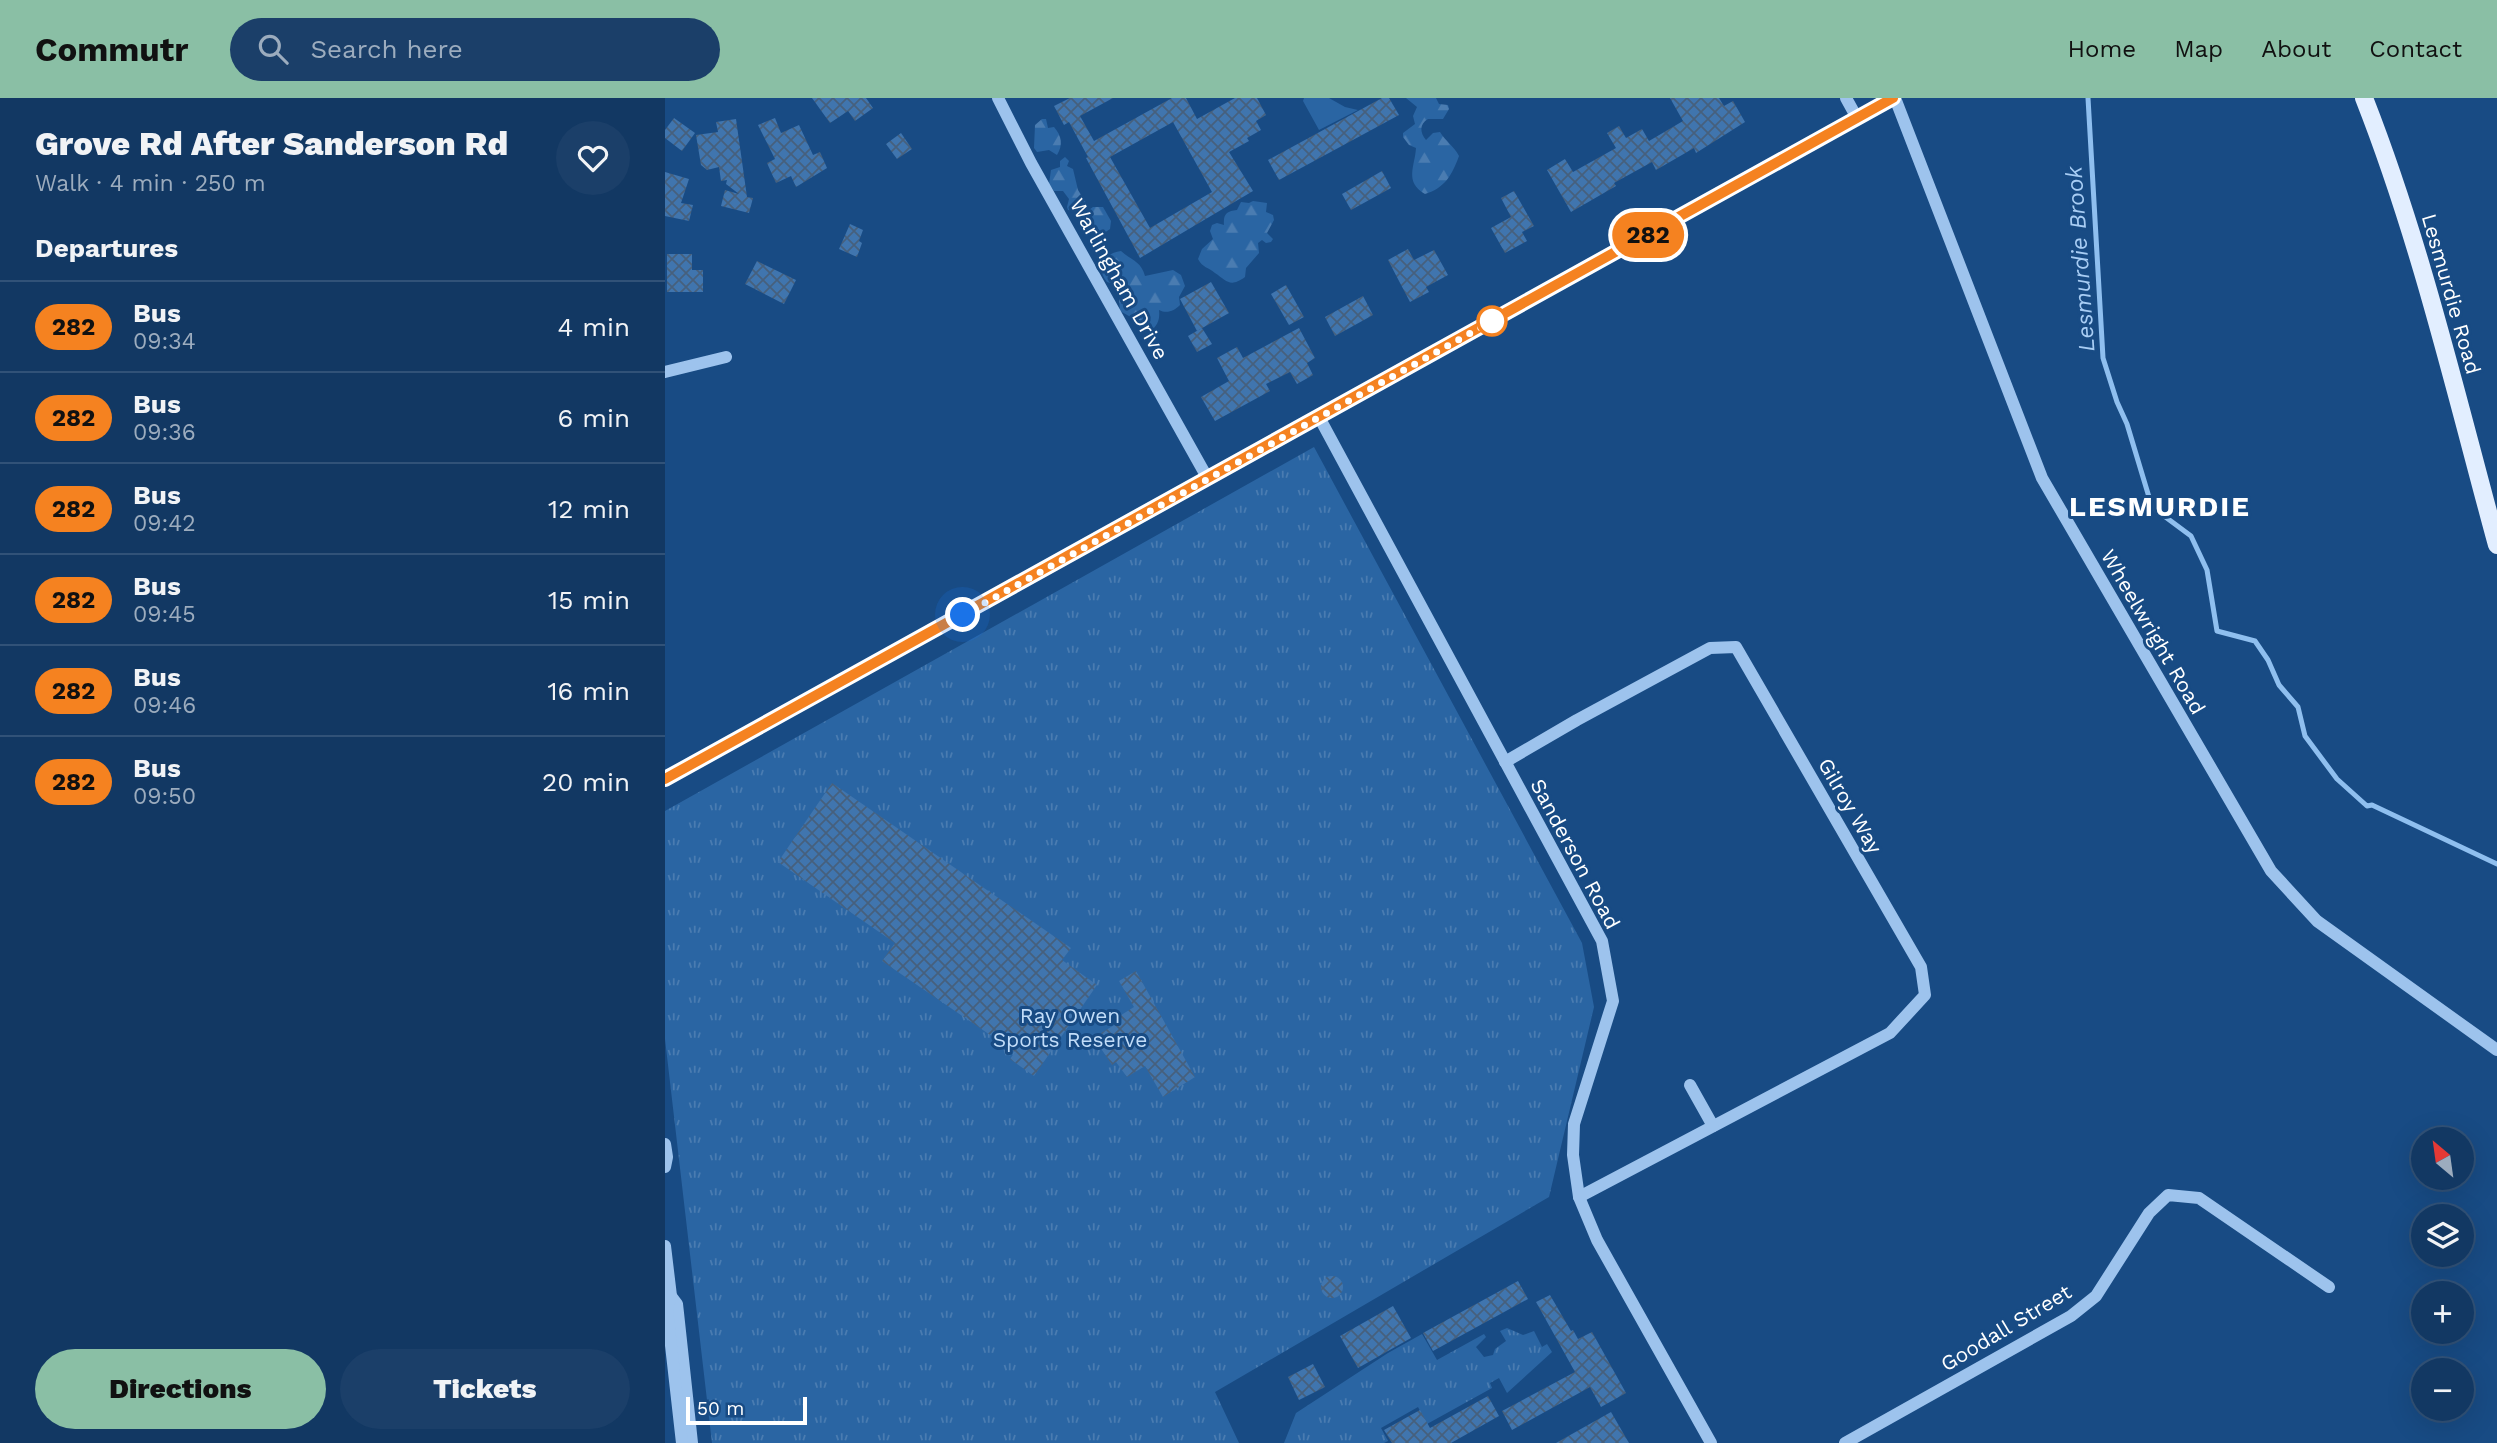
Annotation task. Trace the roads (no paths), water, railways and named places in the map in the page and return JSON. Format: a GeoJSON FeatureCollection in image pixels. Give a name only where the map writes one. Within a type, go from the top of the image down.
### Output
{"type":"FeatureCollection","features":[{"type":"Feature","properties":{"kind":"main road","name":"Lesmurdie Road"},"geometry":{"type":"LineString","coordinates":[[2364,98],[2414,240],[2497,545]]}},
{"type":"Feature","properties":{"kind":"street","name":"Warlingham Drive"},"geometry":{"type":"LineString","coordinates":[[998,98],[1031,163],[1208,479]]}},
{"type":"Feature","properties":{"kind":"street"},"geometry":{"type":"LineString","coordinates":[[1846,98],[1857,118]]}},
{"type":"Feature","properties":{"kind":"street"},"geometry":{"type":"LineString","coordinates":[[665,779],[1894,98]]}},
{"type":"Feature","properties":{"kind":"street","name":"Wheelwright Road"},"geometry":{"type":"LineString","coordinates":[[1894,98],[2042,478],[2271,871],[2317,921],[2497,1051]]}},
{"type":"Feature","properties":{"kind":"street"},"geometry":{"type":"LineString","coordinates":[[665,372],[726,357]]}},
{"type":"Feature","properties":{"kind":"street","name":"Sanderson Road"},"geometry":{"type":"LineString","coordinates":[[1319,417],[1602,941],[1613,1002],[1574,1124],[1573,1155],[1579,1197],[1597,1240],[1711,1443]]}},
{"type":"Feature","properties":{"kind":"street","name":"Gilroy Way"},"geometry":{"type":"LineString","coordinates":[[1505,762],[1710,648],[1737,647],[1920,967],[1925,995],[1890,1033],[1579,1197]]}},
{"type":"Feature","properties":{"kind":"street"},"geometry":{"type":"LineString","coordinates":[[1690,1086],[1713,1126]]}},
{"type":"Feature","properties":{"kind":"street"},"geometry":{"type":"LineString","coordinates":[[665,1144],[665,1167]]}},
{"type":"Feature","properties":{"kind":"street","name":"Goodall Street"},"geometry":{"type":"LineString","coordinates":[[1845,1443],[2071,1316],[2096,1296],[2149,1213],[2168,1195],[2199,1198],[2329,1287]]}},
{"type":"Feature","properties":{"kind":"street"},"geometry":{"type":"LineString","coordinates":[[665,1246],[671,1296],[667,1310],[682,1443]]}},
{"type":"Feature","properties":{"kind":"street"},"geometry":{"type":"LineString","coordinates":[[675,1381],[692,1443]]}},
{"type":"Feature","properties":{"kind":"waterway","name":"Lesmurdie Brook"},"geometry":{"type":"LineString","coordinates":[[2088,98],[2103,358],[2127,424],[2152,507],[2191,536],[2207,570],[2217,631],[2255,641],[2268,660],[2279,685],[2298,707],[2305,736],[2337,779],[2367,806],[2372,805],[2497,864]]}},
{"type":"Feature","properties":{"kind":"district","name":"LESMURDIE"},"geometry":{"type":"Point","coordinates":[2160,506]}},
{"type":"Feature","properties":{"kind":"park label","name":"Ray Owen Sports Reserve"},"geometry":{"type":"Point","coordinates":[1070,1028]}}]}
